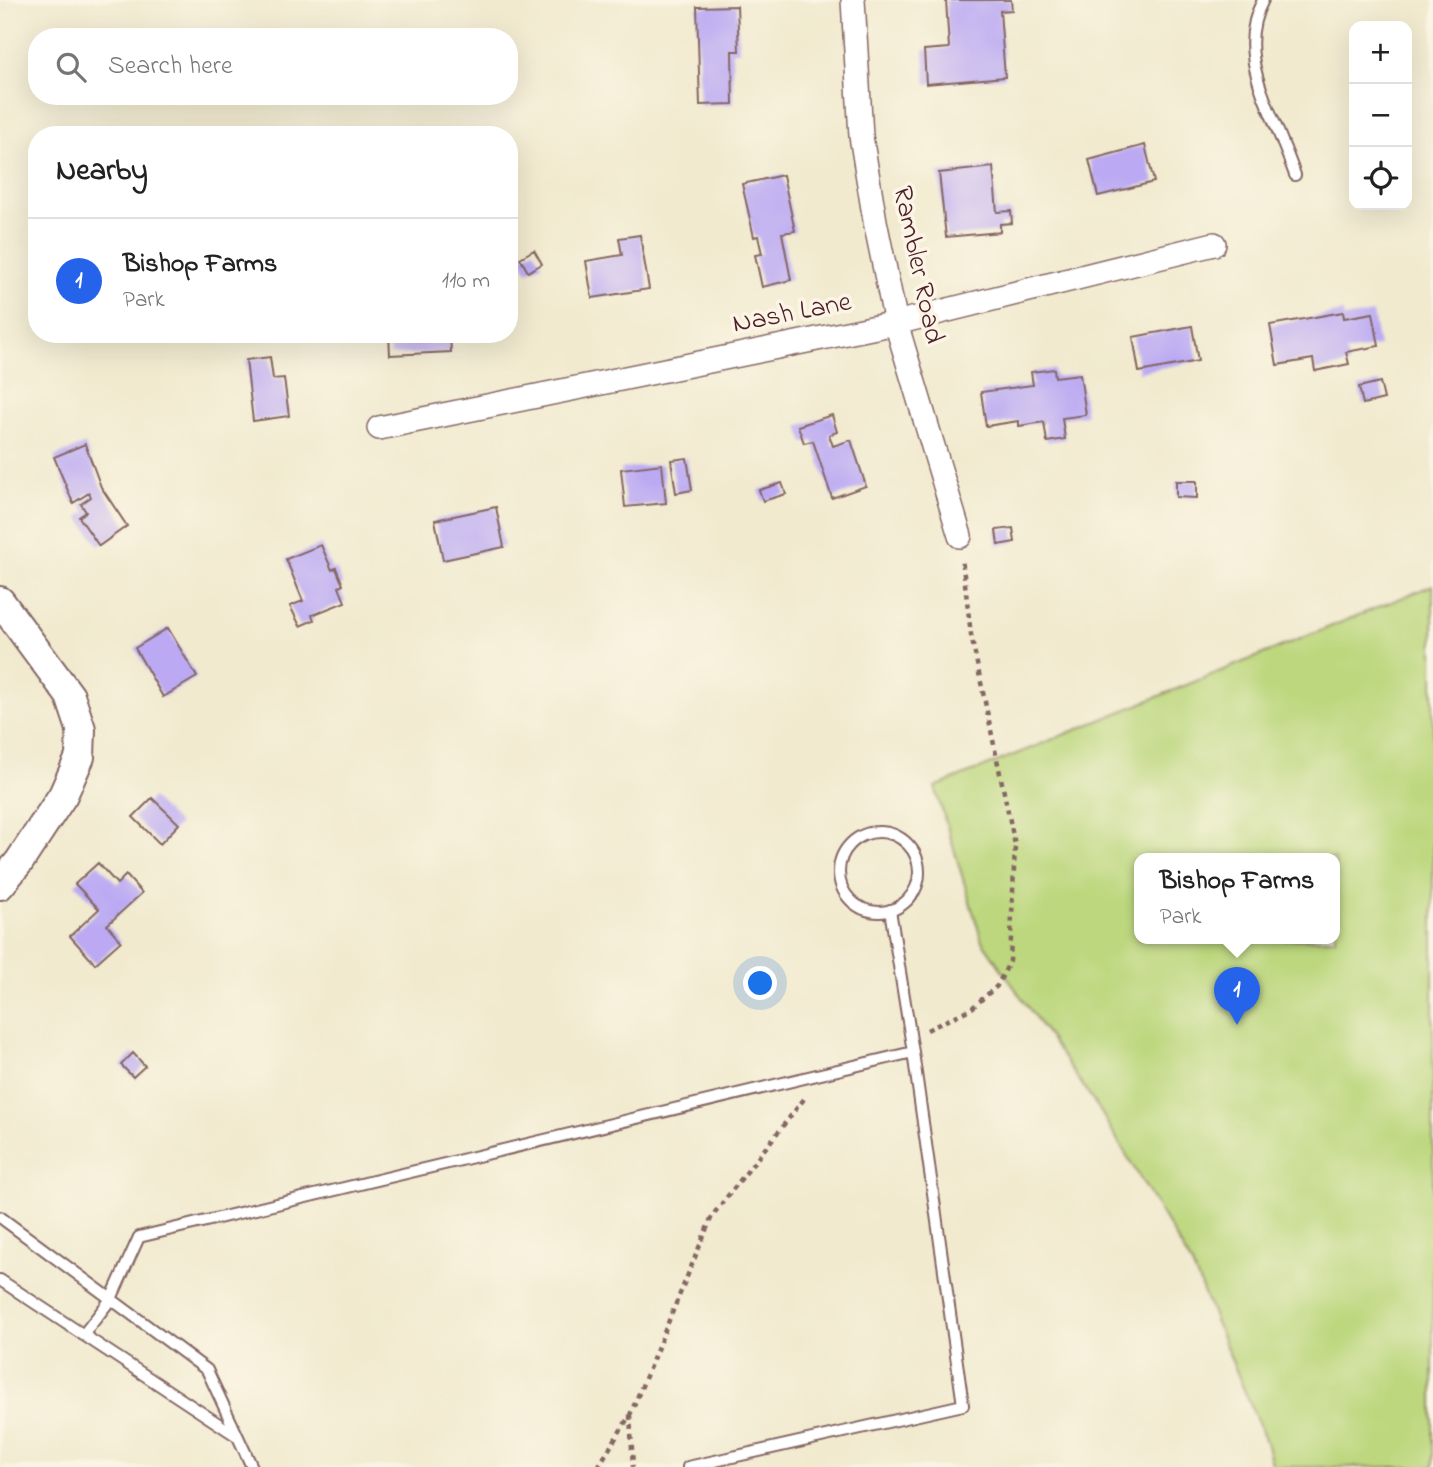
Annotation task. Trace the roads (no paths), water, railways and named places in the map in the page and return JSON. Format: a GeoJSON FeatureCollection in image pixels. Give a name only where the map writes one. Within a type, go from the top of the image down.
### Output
{"type":"FeatureCollection","features":[{"type":"Feature","properties":{"kind":"street","name":"Rambler Road"},"geometry":{"type":"LineString","coordinates":[[853,0],[861,136],[875,221],[896,323],[960,536]]}},
{"type":"Feature","properties":{"kind":"street","name":"Nash Lane"},"geometry":{"type":"LineString","coordinates":[[379,428],[896,323],[1214,244]]}},
{"type":"Feature","properties":{"kind":"street"},"geometry":{"type":"LineString","coordinates":[[0,601],[69,696],[81,729],[80,757],[63,795],[19,862],[0,885]]}},
{"type":"Feature","properties":{"kind":"lane"},"geometry":{"type":"LineString","coordinates":[[1263,0],[1254,25],[1252,55],[1259,86],[1295,175]]}},
{"type":"Feature","properties":{"kind":"lane"},"geometry":{"type":"LineString","coordinates":[[874,832],[887,832],[910,845],[920,870],[912,895],[890,910],[877,912],[864,909],[844,892],[839,880],[839,867],[850,843],[874,832]]}},
{"type":"Feature","properties":{"kind":"lane"},"geometry":{"type":"LineString","coordinates":[[688,1467],[964,1405],[890,910]]}},
{"type":"Feature","properties":{"kind":"lane"},"geometry":{"type":"LineString","coordinates":[[83,1335],[111,1298],[139,1237],[913,1052]]}},
{"type":"Feature","properties":{"kind":"lane"},"geometry":{"type":"LineString","coordinates":[[0,1217],[207,1370],[252,1467]]}},
{"type":"Feature","properties":{"kind":"lane"},"geometry":{"type":"LineString","coordinates":[[0,1280],[237,1436]]}},
{"type":"Feature","properties":{"kind":"place","name":"Bishop Farms"},"geometry":{"type":"Point","coordinates":[1237,1025]}}]}
